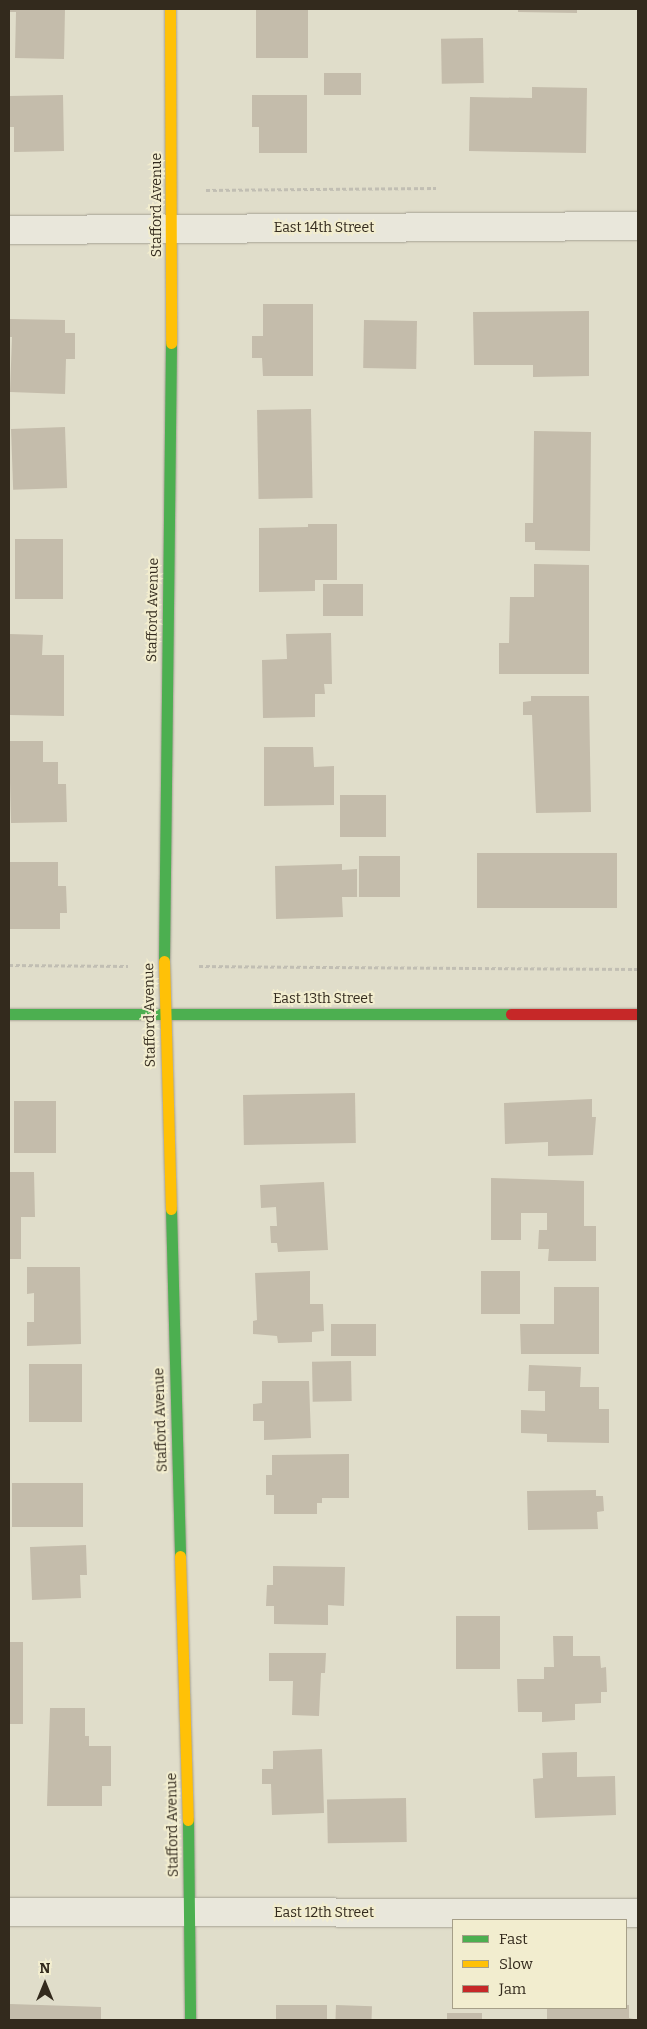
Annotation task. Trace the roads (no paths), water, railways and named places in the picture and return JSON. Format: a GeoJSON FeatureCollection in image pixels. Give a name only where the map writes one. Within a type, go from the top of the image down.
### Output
{"type":"FeatureCollection","features":[{"type":"Feature","properties":{"kind":"street","name":"Stafford Avenue"},"geometry":{"type":"LineString","coordinates":[[170,9],[172,229],[165,1014],[189,1912],[190,2020]]}},
{"type":"Feature","properties":{"kind":"street","name":"East 14th Street"},"geometry":{"type":"LineString","coordinates":[[9,230],[638,226]]}},
{"type":"Feature","properties":{"kind":"street","name":"East 13th Street"},"geometry":{"type":"LineString","coordinates":[[9,1014],[638,1014]]}},
{"type":"Feature","properties":{"kind":"street","name":"East 12th Street"},"geometry":{"type":"LineString","coordinates":[[9,1912],[638,1913]]}}]}
